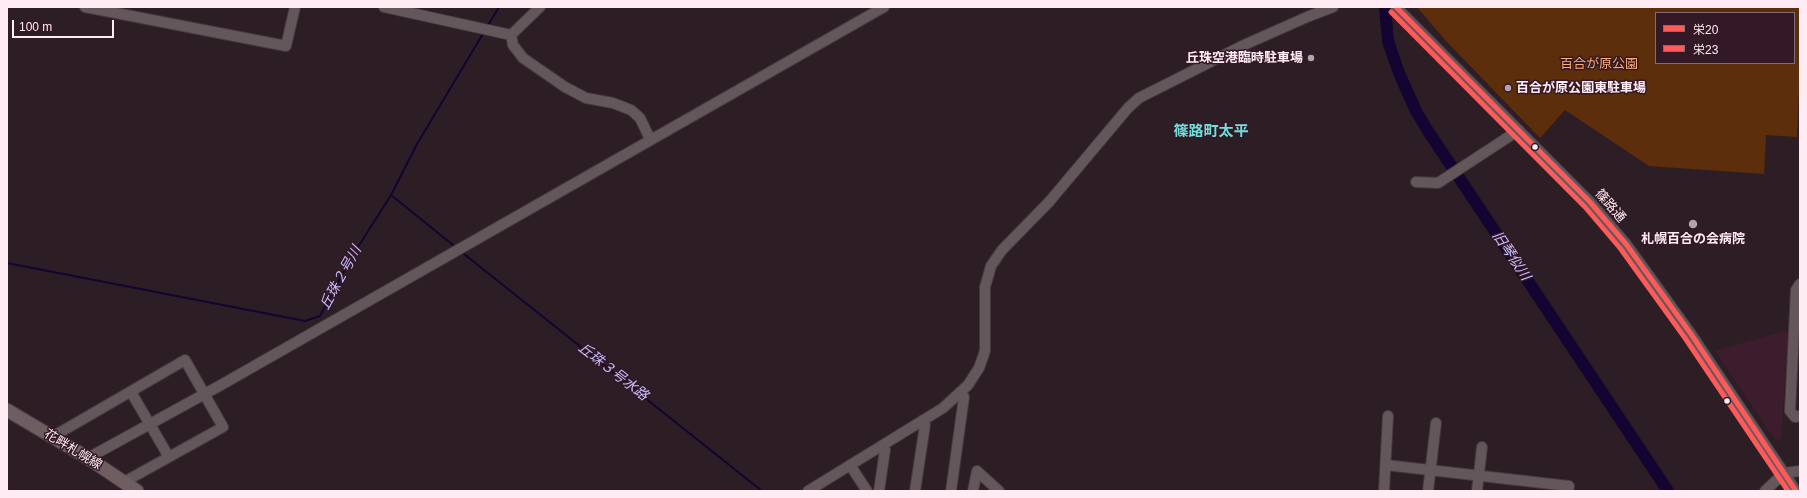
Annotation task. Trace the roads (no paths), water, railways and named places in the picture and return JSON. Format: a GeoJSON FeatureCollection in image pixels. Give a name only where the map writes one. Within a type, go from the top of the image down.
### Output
{"type":"FeatureCollection","features":[{"type":"Feature","properties":{"kind":"main road","name":"花畔札幌線"},"geometry":{"type":"LineString","coordinates":[[7,410],[88,458],[137,491]]}},
{"type":"Feature","properties":{"kind":"street"},"geometry":{"type":"LineString","coordinates":[[85,7],[286,46],[295,7]]}},
{"type":"Feature","properties":{"kind":"street"},"geometry":{"type":"LineString","coordinates":[[384,7],[486,28],[511,35]]}},
{"type":"Feature","properties":{"kind":"street"},"geometry":{"type":"LineString","coordinates":[[511,35],[540,7]]}},
{"type":"Feature","properties":{"kind":"street"},"geometry":{"type":"LineString","coordinates":[[88,458],[205,394],[884,7]]}},
{"type":"Feature","properties":{"kind":"street"},"geometry":{"type":"LineString","coordinates":[[808,491],[943,408],[960,392],[979,368],[986,351],[985,287],[991,266],[1002,250],[1049,202],[1128,108],[1139,98],[1244,46],[1306,17],[1333,7]]}},
{"type":"Feature","properties":{"kind":"street","name":"篠路通"},"geometry":{"type":"LineString","coordinates":[[1396,7],[1590,202],[1639,261],[1692,334],[1796,491]]}},
{"type":"Feature","properties":{"kind":"street"},"geometry":{"type":"LineString","coordinates":[[511,35],[513,45],[523,58],[565,87],[586,98],[613,103],[631,110],[640,118],[650,139]]}},
{"type":"Feature","properties":{"kind":"street"},"geometry":{"type":"LineString","coordinates":[[1416,182],[1438,183],[1519,130]]}},
{"type":"Feature","properties":{"kind":"street"},"geometry":{"type":"LineString","coordinates":[[1800,284],[1796,290],[1790,411],[1795,417],[1800,416]]}},
{"type":"Feature","properties":{"kind":"street"},"geometry":{"type":"LineString","coordinates":[[52,437],[185,360],[223,427],[124,482]]}},
{"type":"Feature","properties":{"kind":"street"},"geometry":{"type":"LineString","coordinates":[[131,392],[168,457]]}},
{"type":"Feature","properties":{"kind":"street"},"geometry":{"type":"LineString","coordinates":[[952,491],[964,397],[960,392]]}},
{"type":"Feature","properties":{"kind":"street"},"geometry":{"type":"LineString","coordinates":[[1384,491],[1388,416]]}},
{"type":"Feature","properties":{"kind":"street"},"geometry":{"type":"LineString","coordinates":[[915,491],[925,425],[923,420]]}},
{"type":"Feature","properties":{"kind":"street"},"geometry":{"type":"LineString","coordinates":[[1428,491],[1436,423]]}},
{"type":"Feature","properties":{"kind":"street"},"geometry":{"type":"LineString","coordinates":[[879,491],[884,450],[882,446]]}},
{"type":"Feature","properties":{"kind":"street"},"geometry":{"type":"LineString","coordinates":[[1477,491],[1482,447]]}},
{"type":"Feature","properties":{"kind":"street"},"geometry":{"type":"LineString","coordinates":[[850,465],[867,491]]}},
{"type":"Feature","properties":{"kind":"street"},"geometry":{"type":"LineString","coordinates":[[1386,465],[1479,475],[1534,486],[1569,486],[1568,491]]}},
{"type":"Feature","properties":{"kind":"street"},"geometry":{"type":"LineString","coordinates":[[973,491],[977,471],[999,491]]}},
{"type":"Feature","properties":{"kind":"street"},"geometry":{"type":"LineString","coordinates":[[1764,491],[1784,473],[1800,471]]}},
{"type":"Feature","properties":{"kind":"waterway","name":"丘珠２号川"},"geometry":{"type":"LineString","coordinates":[[487,27],[499,7]]}},
{"type":"Feature","properties":{"kind":"waterway","name":"旧琴似川"},"geometry":{"type":"LineString","coordinates":[[1385,7],[1388,41],[1399,73],[1416,111],[1668,491]]}},
{"type":"Feature","properties":{"kind":"waterway","name":"丘珠２号川"},"geometry":{"type":"LineString","coordinates":[[7,263],[305,321],[320,316],[351,258],[391,195],[417,144],[484,32]]}},
{"type":"Feature","properties":{"kind":"waterway","name":"丘珠３号水路"},"geometry":{"type":"LineString","coordinates":[[391,195],[453,245]]}},
{"type":"Feature","properties":{"kind":"waterway","name":"丘珠３号水路"},"geometry":{"type":"LineString","coordinates":[[464,254],[762,491]]}},
{"type":"Feature","properties":{"kind":"place","name":"丘珠空港臨時駐車場"},"geometry":{"type":"Point","coordinates":[1311,58]}},
{"type":"Feature","properties":{"kind":"place","name":"百合が原公園東駐車場"},"geometry":{"type":"Point","coordinates":[1508,88]}},
{"type":"Feature","properties":{"kind":"place","name":"札幌百合の会病院"},"geometry":{"type":"Point","coordinates":[1693,224]}},
{"type":"Feature","properties":{"kind":"district","name":"篠路町太平"},"geometry":{"type":"Point","coordinates":[1211,132]}},
{"type":"Feature","properties":{"kind":"park label","name":"百合が原公園"},"geometry":{"type":"Point","coordinates":[1599,64]}}]}
